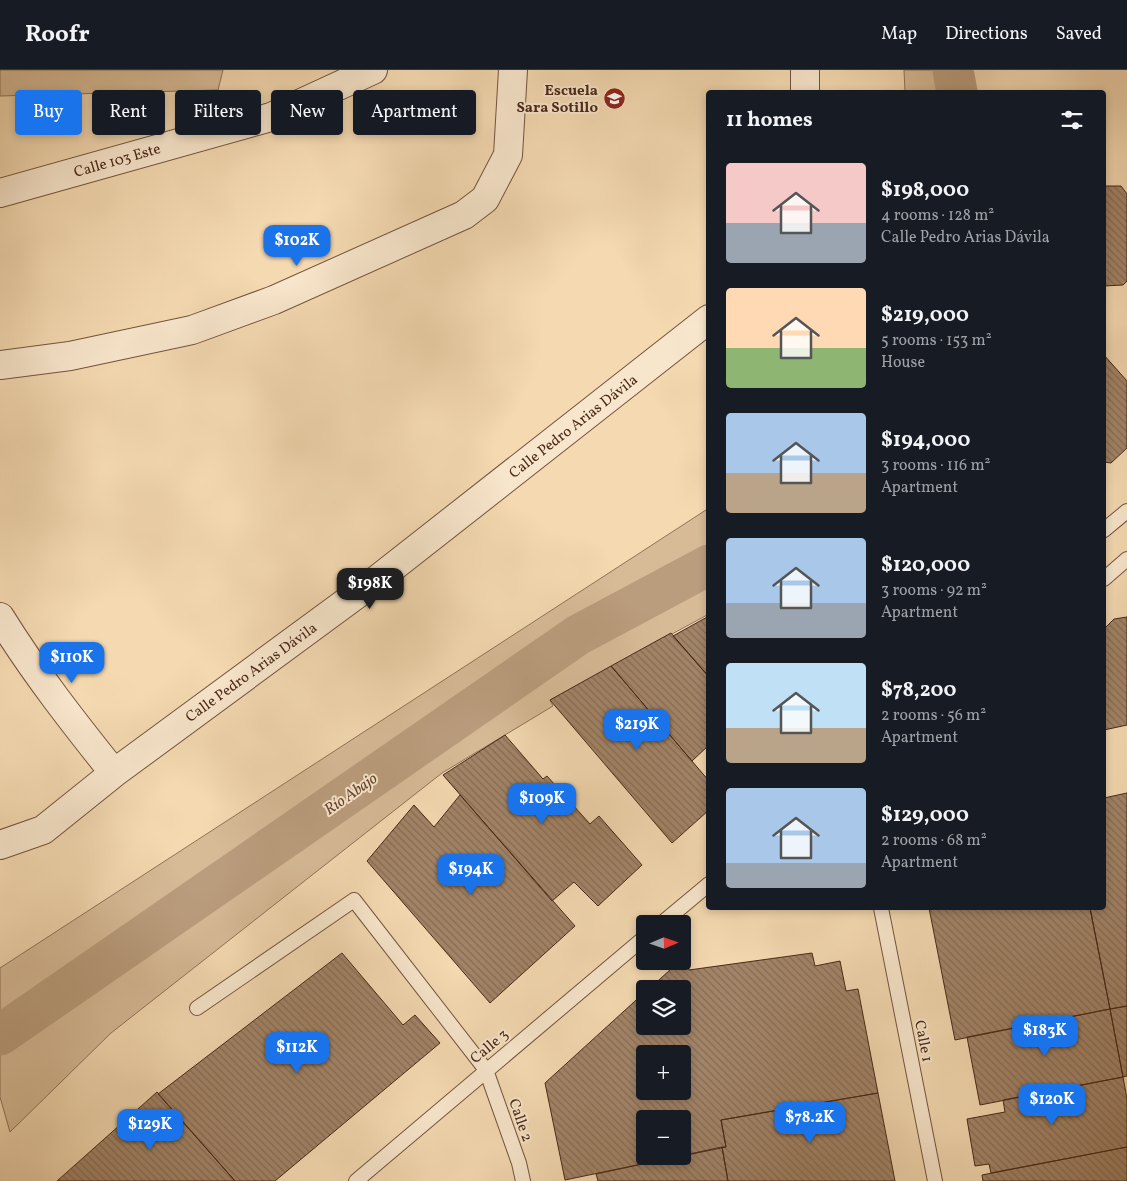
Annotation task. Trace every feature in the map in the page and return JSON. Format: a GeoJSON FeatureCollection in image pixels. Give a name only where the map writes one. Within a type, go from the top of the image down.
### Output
{"type":"FeatureCollection","features":[{"type":"Feature","properties":{"kind":"street","name":"Calle 103 Este"},"geometry":{"type":"LineString","coordinates":[[0,193],[271,117],[373,70]]}},
{"type":"Feature","properties":{"kind":"street"},"geometry":{"type":"LineString","coordinates":[[0,365],[70,356],[192,330],[274,300],[464,215],[485,199],[508,155],[513,70]]}},
{"type":"Feature","properties":{"kind":"street"},"geometry":{"type":"LineString","coordinates":[[805,70],[805,90]]}},
{"type":"Feature","properties":{"kind":"street","name":"Calle Pedro Arias Dávila"},"geometry":{"type":"LineString","coordinates":[[0,845],[44,830],[114,773],[378,578],[706,321]]}},
{"type":"Feature","properties":{"kind":"street"},"geometry":{"type":"LineString","coordinates":[[0,617],[41,678],[114,773]]}},
{"type":"Feature","properties":{"kind":"lane"},"geometry":{"type":"LineString","coordinates":[[1106,528],[1127,510]]}},
{"type":"Feature","properties":{"kind":"lane"},"geometry":{"type":"LineString","coordinates":[[1106,577],[1127,559]]}},
{"type":"Feature","properties":{"kind":"lane"},"geometry":{"type":"LineString","coordinates":[[672,915],[706,886]]}},
{"type":"Feature","properties":{"kind":"lane","name":"Calle 2"},"geometry":{"type":"LineString","coordinates":[[197,1008],[354,900],[486,1070],[519,1163],[522,1181]]}},
{"type":"Feature","properties":{"kind":"lane","name":"Calle 1"},"geometry":{"type":"LineString","coordinates":[[881,910],[935,1181]]}},
{"type":"Feature","properties":{"kind":"lane","name":"Calle 3"},"geometry":{"type":"LineString","coordinates":[[356,1181],[636,945]]}},
{"type":"Feature","properties":{"kind":"shaded area"},"geometry":{"type":"Polygon","coordinates":[[[0,70],[223,70],[218,90],[92,90],[92,93],[82,94],[82,90],[15,90],[15,96],[0,96],[0,70]]]}},
{"type":"Feature","properties":{"kind":"shaded area"},"geometry":{"type":"Polygon","coordinates":[[[904,70],[969,70],[972,90],[905,90],[904,70]]]}},
{"type":"Feature","properties":{"kind":"shaded area"},"geometry":{"type":"Polygon","coordinates":[[[706,510],[706,616],[550,700],[553,706],[442,773],[111,1033],[10,1132],[0,1097],[0,968],[706,510]]]}},
{"type":"Feature","properties":{"kind":"building"},"geometry":{"type":"Polygon","coordinates":[[[1106,186],[1121,186],[1127,194],[1127,281],[1123,285],[1106,286],[1106,186]]]}},
{"type":"Feature","properties":{"kind":"building"},"geometry":{"type":"Polygon","coordinates":[[[1106,357],[1127,381],[1127,448],[1111,463],[1106,462],[1106,357]]]}},
{"type":"Feature","properties":{"kind":"building"},"geometry":{"type":"Polygon","coordinates":[[[1127,617],[1127,725],[1106,730],[1106,627],[1114,619],[1127,617]]]}},
{"type":"Feature","properties":{"kind":"building"},"geometry":{"type":"Polygon","coordinates":[[[706,618],[706,674],[673,636],[706,618]]]}},
{"type":"Feature","properties":{"kind":"building"},"geometry":{"type":"Polygon","coordinates":[[[671,633],[706,674],[706,748],[692,761],[611,666],[671,633]]]}},
{"type":"Feature","properties":{"kind":"building"},"geometry":{"type":"Polygon","coordinates":[[[611,666],[706,777],[706,813],[672,843],[550,700],[611,666]]]}},
{"type":"Feature","properties":{"kind":"building"},"geometry":{"type":"Polygon","coordinates":[[[505,735],[543,779],[547,776],[590,824],[599,816],[642,865],[598,906],[574,882],[552,901],[443,775],[505,735]]]}},
{"type":"Feature","properties":{"kind":"building"},"geometry":{"type":"Polygon","coordinates":[[[1127,793],[1127,1006],[1110,1009],[1090,910],[1106,910],[1106,798],[1127,793]]]}},
{"type":"Feature","properties":{"kind":"building"},"geometry":{"type":"Polygon","coordinates":[[[460,795],[575,926],[490,1003],[367,861],[414,805],[434,827],[460,795]]]}},
{"type":"Feature","properties":{"kind":"building"},"geometry":{"type":"Polygon","coordinates":[[[929,910],[1090,910],[1110,1009],[955,1040],[929,910]]]}},
{"type":"Feature","properties":{"kind":"building"},"geometry":{"type":"Polygon","coordinates":[[[342,953],[403,1025],[415,1015],[440,1043],[275,1181],[235,1181],[158,1094],[342,953]]]}},
{"type":"Feature","properties":{"kind":"building"},"geometry":{"type":"Polygon","coordinates":[[[812,953],[815,966],[840,961],[846,991],[858,989],[878,1093],[721,1120],[726,1147],[691,1154],[691,1110],[636,1110],[637,1165],[565,1180],[545,1083],[636,1000],[636,1035],[691,1035],[691,980],[659,980],[670,970],[691,970],[812,953]]]}},
{"type":"Feature","properties":{"kind":"building"},"geometry":{"type":"Polygon","coordinates":[[[1127,1006],[1127,1076],[1123,1077],[1110,1009],[1127,1006]]]}},
{"type":"Feature","properties":{"kind":"building"},"geometry":{"type":"Polygon","coordinates":[[[1110,1009],[1123,1077],[980,1105],[967,1037],[1110,1009]]]}},
{"type":"Feature","properties":{"kind":"building"},"geometry":{"type":"Polygon","coordinates":[[[1123,1077],[1127,1099],[1127,1147],[991,1173],[989,1164],[975,1166],[967,1119],[1005,1112],[1003,1100],[1123,1077]]]}},
{"type":"Feature","properties":{"kind":"building"},"geometry":{"type":"Polygon","coordinates":[[[157,1092],[235,1181],[57,1181],[157,1092]]]}},
{"type":"Feature","properties":{"kind":"building"},"geometry":{"type":"Polygon","coordinates":[[[878,1093],[895,1181],[728,1181],[722,1147],[726,1147],[721,1120],[878,1093]]]}},
{"type":"Feature","properties":{"kind":"building"},"geometry":{"type":"Polygon","coordinates":[[[722,1147],[728,1181],[598,1181],[596,1174],[638,1165],[691,1165],[691,1154],[722,1147]]]}},
{"type":"Feature","properties":{"kind":"building"},"geometry":{"type":"Polygon","coordinates":[[[1127,1147],[1127,1181],[983,1181],[982,1175],[1127,1147]]]}},
{"type":"Feature","properties":{"kind":"waterway","name":"Río Abajo"},"geometry":{"type":"LineString","coordinates":[[953,70],[957,90]]}},
{"type":"Feature","properties":{"kind":"waterway","name":"Río Abajo"},"geometry":{"type":"LineString","coordinates":[[0,1035],[578,635],[706,567]]}},
{"type":"Feature","properties":{"kind":"place","name":"Escuela Sara Sotillo"},"geometry":{"type":"Point","coordinates":[614,99]}}]}
